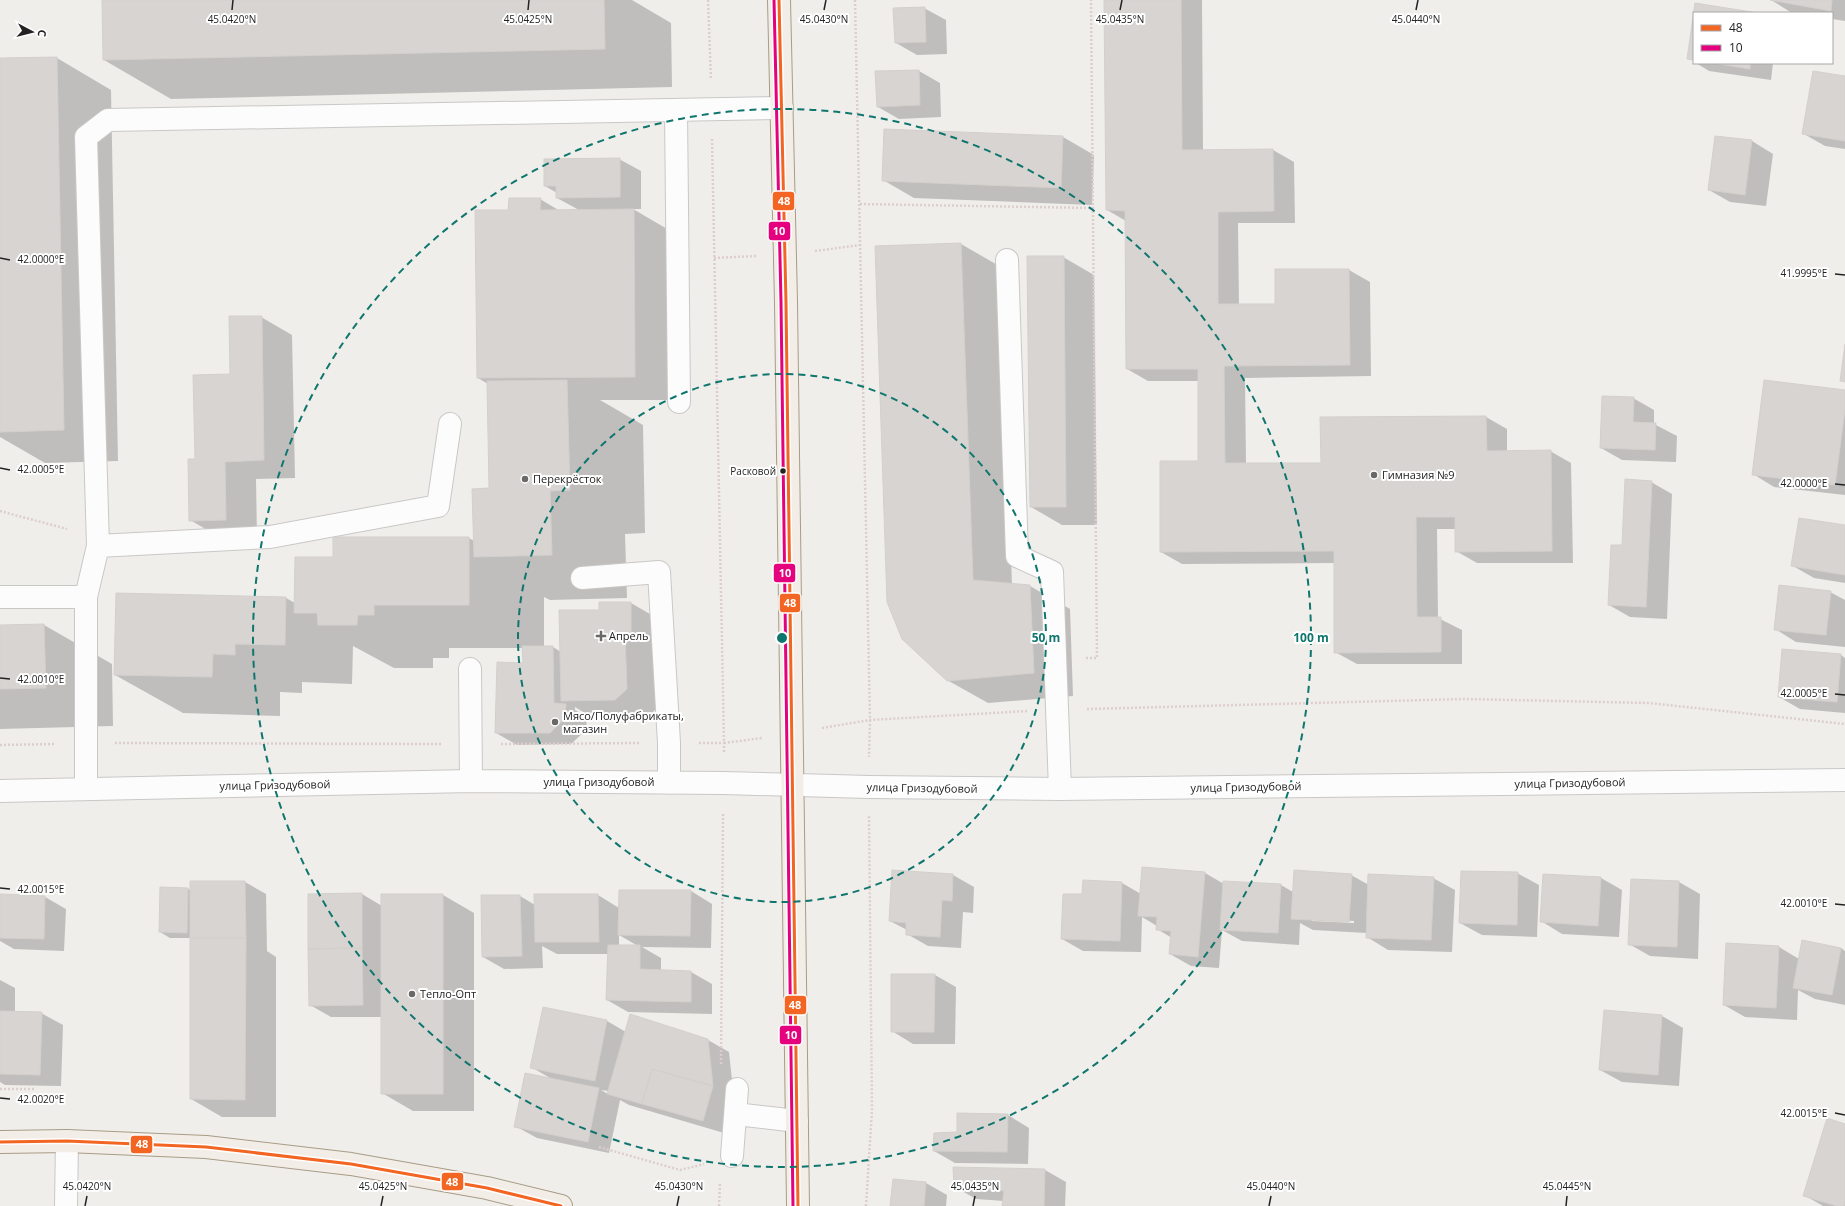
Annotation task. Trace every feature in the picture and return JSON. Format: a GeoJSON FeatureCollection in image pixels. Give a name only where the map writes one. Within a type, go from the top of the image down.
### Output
{"type":"FeatureCollection","features":[{"type":"Feature","properties":{"kind":"main road"},"geometry":{"type":"LineString","coordinates":[[779,0],[791,626],[791,786],[798,1206]]}},
{"type":"Feature","properties":{"kind":"main road"},"geometry":{"type":"LineString","coordinates":[[0,1142],[67,1141],[206,1147],[343,1163],[487,1188],[561,1206]]}},
{"type":"Feature","properties":{"kind":"street"},"geometry":{"type":"LineString","coordinates":[[86,789],[86,597],[98,541],[86,137],[108,120],[782,108]]}},
{"type":"Feature","properties":{"kind":"street"},"geometry":{"type":"LineString","coordinates":[[676,110],[679,402]]}},
{"type":"Feature","properties":{"kind":"street"},"geometry":{"type":"LineString","coordinates":[[1007,260],[1017,556],[1052,572],[1060,789]]}},
{"type":"Feature","properties":{"kind":"street"},"geometry":{"type":"LineString","coordinates":[[98,541],[270,537],[438,506],[450,424]]}},
{"type":"Feature","properties":{"kind":"street"},"geometry":{"type":"LineString","coordinates":[[582,578],[659,572],[669,743],[669,783]]}},
{"type":"Feature","properties":{"kind":"street"},"geometry":{"type":"LineString","coordinates":[[0,597],[86,597]]}},
{"type":"Feature","properties":{"kind":"street"},"geometry":{"type":"LineString","coordinates":[[470,669],[471,782]]}},
{"type":"Feature","properties":{"kind":"street","name":"улица Гризодубовой"},"geometry":{"type":"LineString","coordinates":[[0,791],[471,782],[723,783],[791,786],[1060,789],[1845,780]]}},
{"type":"Feature","properties":{"kind":"street"},"geometry":{"type":"LineString","coordinates":[[732,1156],[737,1088]]}},
{"type":"Feature","properties":{"kind":"street"},"geometry":{"type":"LineString","coordinates":[[736,1114],[797,1121]]}},
{"type":"Feature","properties":{"kind":"street"},"geometry":{"type":"LineString","coordinates":[[66,1206],[67,1141]]}},
{"type":"Feature","properties":{"kind":"path"},"geometry":{"type":"LineString","coordinates":[[855,0],[870,720],[869,787],[872,1110],[866,1206]]}},
{"type":"Feature","properties":{"kind":"path"},"geometry":{"type":"LineString","coordinates":[[1056,658],[1097,658],[1090,0]]}},
{"type":"Feature","properties":{"kind":"path"},"geometry":{"type":"LineString","coordinates":[[860,204],[1092,208]]}},
{"type":"Feature","properties":{"kind":"path"},"geometry":{"type":"LineString","coordinates":[[0,512],[98,541]]}},
{"type":"Feature","properties":{"kind":"path"},"geometry":{"type":"LineString","coordinates":[[0,745],[87,743],[724,743],[721,1066]]}},
{"type":"Feature","properties":{"kind":"path"},"geometry":{"type":"LineString","coordinates":[[0,1089],[34,1089]]}},
{"type":"Feature","properties":{"kind":"path"},"geometry":{"type":"LineString","coordinates":[[599,1147],[680,1170],[707,1163]]}},
{"type":"Feature","properties":{"kind":"path"},"geometry":{"type":"LineString","coordinates":[[719,1206],[720,1175]]}},
{"type":"Feature","properties":{"kind":"building"},"geometry":{"type":"Polygon","coordinates":[[[102,0],[604,0],[605,49],[103,60],[102,0]]]}},
{"type":"Feature","properties":{"kind":"building"},"geometry":{"type":"Polygon","coordinates":[[[1104,0],[1181,0],[1182,150],[1273,149],[1274,211],[1218,212],[1218,304],[1275,304],[1275,269],[1349,269],[1350,365],[1224,366],[1225,463],[1321,463],[1320,417],[1486,416],[1487,451],[1551,450],[1552,551],[1455,552],[1455,517],[1416,517],[1417,617],[1441,617],[1441,652],[1334,653],[1334,551],[1160,552],[1160,461],[1198,461],[1198,369],[1126,369],[1125,211],[1106,210],[1104,0]]]}},
{"type":"Feature","properties":{"kind":"building"},"geometry":{"type":"Polygon","coordinates":[[[1770,0],[1832,0],[1831,11],[1770,0]]]}},
{"type":"Feature","properties":{"kind":"building"},"geometry":{"type":"Polygon","coordinates":[[[1695,3],[1752,12],[1694,12],[1695,3]]]}},
{"type":"Feature","properties":{"kind":"building"},"geometry":{"type":"Polygon","coordinates":[[[925,7],[926,42],[895,43],[893,8],[925,7]]]}},
{"type":"Feature","properties":{"kind":"building"},"geometry":{"type":"Polygon","coordinates":[[[1693,17],[1693,60],[1687,59],[1693,17]]]}},
{"type":"Feature","properties":{"kind":"building"},"geometry":{"type":"Polygon","coordinates":[[[57,57],[64,430],[0,432],[0,58],[57,57]]]}},
{"type":"Feature","properties":{"kind":"building"},"geometry":{"type":"Polygon","coordinates":[[[1719,64],[1750,64],[1750,69],[1719,64]]]}},
{"type":"Feature","properties":{"kind":"building"},"geometry":{"type":"Polygon","coordinates":[[[919,70],[920,105],[877,107],[875,71],[919,70]]]}},
{"type":"Feature","properties":{"kind":"building"},"geometry":{"type":"Polygon","coordinates":[[[1813,71],[1845,76],[1845,141],[1802,134],[1813,71]]]}},
{"type":"Feature","properties":{"kind":"building"},"geometry":{"type":"Polygon","coordinates":[[[884,129],[1063,136],[1061,188],[882,181],[884,129]]]}},
{"type":"Feature","properties":{"kind":"building"},"geometry":{"type":"Polygon","coordinates":[[[1715,136],[1752,140],[1745,195],[1708,190],[1715,136]]]}},
{"type":"Feature","properties":{"kind":"building"},"geometry":{"type":"Polygon","coordinates":[[[620,158],[620,197],[556,198],[556,186],[544,186],[544,159],[620,158]]]}},
{"type":"Feature","properties":{"kind":"building"},"geometry":{"type":"Polygon","coordinates":[[[509,198],[541,198],[540,210],[634,209],[635,377],[477,378],[475,210],[508,210],[509,198]]]}},
{"type":"Feature","properties":{"kind":"building"},"geometry":{"type":"Polygon","coordinates":[[[961,243],[973,580],[1030,585],[1034,673],[947,681],[902,639],[887,602],[875,246],[961,243]]]}},
{"type":"Feature","properties":{"kind":"building"},"geometry":{"type":"Polygon","coordinates":[[[1027,256],[1064,256],[1066,507],[1030,507],[1027,256]]]}},
{"type":"Feature","properties":{"kind":"building"},"geometry":{"type":"Polygon","coordinates":[[[229,316],[262,316],[264,460],[225,462],[226,520],[189,521],[188,459],[195,459],[193,375],[230,374],[229,316]]]}},
{"type":"Feature","properties":{"kind":"building"},"geometry":{"type":"Polygon","coordinates":[[[1845,344],[1845,382],[1840,381],[1845,344]]]}},
{"type":"Feature","properties":{"kind":"building"},"geometry":{"type":"Polygon","coordinates":[[[567,380],[570,490],[550,491],[552,555],[474,557],[472,489],[489,488],[487,381],[567,380]]]}},
{"type":"Feature","properties":{"kind":"building"},"geometry":{"type":"Polygon","coordinates":[[[1764,380],[1845,390],[1845,409],[1835,485],[1752,475],[1764,380]]]}},
{"type":"Feature","properties":{"kind":"building"},"geometry":{"type":"Polygon","coordinates":[[[1602,396],[1634,397],[1633,422],[1656,423],[1655,450],[1600,448],[1602,396]]]}},
{"type":"Feature","properties":{"kind":"building"},"geometry":{"type":"Polygon","coordinates":[[[1625,479],[1652,481],[1646,607],[1608,605],[1611,545],[1622,545],[1625,479]]]}},
{"type":"Feature","properties":{"kind":"building"},"geometry":{"type":"Polygon","coordinates":[[[1799,518],[1845,525],[1845,575],[1791,566],[1799,518]]]}},
{"type":"Feature","properties":{"kind":"building"},"geometry":{"type":"Polygon","coordinates":[[[333,537],[469,537],[469,605],[374,605],[374,615],[358,615],[357,625],[318,625],[317,613],[294,613],[295,557],[333,557],[333,537]]]}},
{"type":"Feature","properties":{"kind":"building"},"geometry":{"type":"Polygon","coordinates":[[[1779,585],[1831,591],[1826,635],[1774,630],[1779,585]]]}},
{"type":"Feature","properties":{"kind":"building"},"geometry":{"type":"Polygon","coordinates":[[[116,593],[286,597],[285,645],[235,644],[235,655],[213,654],[212,677],[114,675],[116,593]]]}},
{"type":"Feature","properties":{"kind":"building"},"geometry":{"type":"Polygon","coordinates":[[[599,602],[631,602],[631,636],[625,636],[627,689],[615,700],[561,701],[559,610],[599,610],[599,602]]]}},
{"type":"Feature","properties":{"kind":"building"},"geometry":{"type":"Polygon","coordinates":[[[44,624],[46,688],[0,689],[0,625],[44,624]]]}},
{"type":"Feature","properties":{"kind":"building"},"geometry":{"type":"Polygon","coordinates":[[[522,646],[553,646],[554,703],[566,704],[565,718],[550,733],[495,733],[497,662],[523,663],[522,646]]]}},
{"type":"Feature","properties":{"kind":"building"},"geometry":{"type":"Polygon","coordinates":[[[1782,649],[1841,654],[1837,702],[1778,697],[1782,649]]]}},
{"type":"Feature","properties":{"kind":"building"},"geometry":{"type":"Polygon","coordinates":[[[1142,867],[1205,872],[1198,957],[1169,954],[1171,931],[1156,930],[1157,917],[1138,916],[1142,867]]]}},
{"type":"Feature","properties":{"kind":"building"},"geometry":{"type":"Polygon","coordinates":[[[892,870],[953,874],[952,901],[942,900],[940,937],[906,935],[906,923],[889,921],[892,870]]]}},
{"type":"Feature","properties":{"kind":"building"},"geometry":{"type":"Polygon","coordinates":[[[1294,870],[1352,874],[1349,922],[1291,919],[1294,870]]]}},
{"type":"Feature","properties":{"kind":"building"},"geometry":{"type":"Polygon","coordinates":[[[1461,871],[1518,872],[1517,925],[1459,923],[1461,871]]]}},
{"type":"Feature","properties":{"kind":"building"},"geometry":{"type":"Polygon","coordinates":[[[1368,874],[1434,877],[1431,940],[1366,938],[1368,874]]]}},
{"type":"Feature","properties":{"kind":"building"},"geometry":{"type":"Polygon","coordinates":[[[1543,874],[1601,877],[1598,926],[1540,922],[1543,874]]]}},
{"type":"Feature","properties":{"kind":"building"},"geometry":{"type":"Polygon","coordinates":[[[1631,879],[1679,881],[1677,947],[1628,945],[1631,879]]]}},
{"type":"Feature","properties":{"kind":"building"},"geometry":{"type":"Polygon","coordinates":[[[1083,880],[1122,882],[1120,941],[1061,939],[1063,894],[1082,894],[1083,880]]]}},
{"type":"Feature","properties":{"kind":"building"},"geometry":{"type":"Polygon","coordinates":[[[190,881],[245,881],[246,938],[190,938],[190,881]]]}},
{"type":"Feature","properties":{"kind":"building"},"geometry":{"type":"Polygon","coordinates":[[[1223,881],[1281,884],[1278,933],[1220,930],[1223,881]]]}},
{"type":"Feature","properties":{"kind":"building"},"geometry":{"type":"Polygon","coordinates":[[[160,887],[188,888],[187,933],[159,932],[160,887]]]}},
{"type":"Feature","properties":{"kind":"building"},"geometry":{"type":"Polygon","coordinates":[[[619,890],[691,890],[690,936],[618,935],[619,890]]]}},
{"type":"Feature","properties":{"kind":"building"},"geometry":{"type":"Polygon","coordinates":[[[362,893],[362,948],[308,949],[308,894],[362,893]]]}},
{"type":"Feature","properties":{"kind":"building"},"geometry":{"type":"Polygon","coordinates":[[[0,894],[45,896],[44,939],[0,938],[0,894]]]}},
{"type":"Feature","properties":{"kind":"building","name":"Тепло-Опт"},"geometry":{"type":"Polygon","coordinates":[[[381,894],[443,894],[443,1094],[381,1094],[381,894]]]}},
{"type":"Feature","properties":{"kind":"building"},"geometry":{"type":"Polygon","coordinates":[[[534,894],[598,894],[599,942],[535,942],[534,894]]]}},
{"type":"Feature","properties":{"kind":"building"},"geometry":{"type":"Polygon","coordinates":[[[481,895],[520,895],[522,956],[482,957],[481,895]]]}},
{"type":"Feature","properties":{"kind":"building"},"geometry":{"type":"Polygon","coordinates":[[[190,938],[246,938],[245,1100],[190,1099],[190,938]]]}},
{"type":"Feature","properties":{"kind":"building"},"geometry":{"type":"Polygon","coordinates":[[[1802,940],[1841,948],[1832,995],[1793,988],[1802,940]]]}},
{"type":"Feature","properties":{"kind":"building"},"geometry":{"type":"Polygon","coordinates":[[[1726,943],[1779,946],[1776,1008],[1723,1005],[1726,943]]]}},
{"type":"Feature","properties":{"kind":"building"},"geometry":{"type":"Polygon","coordinates":[[[608,945],[640,945],[640,969],[691,971],[691,1002],[606,1000],[608,945]]]}},
{"type":"Feature","properties":{"kind":"building"},"geometry":{"type":"Polygon","coordinates":[[[362,948],[363,1005],[309,1006],[308,949],[362,948]]]}},
{"type":"Feature","properties":{"kind":"building"},"geometry":{"type":"Polygon","coordinates":[[[891,974],[935,974],[934,1032],[891,1032],[891,974]]]}},
{"type":"Feature","properties":{"kind":"building"},"geometry":{"type":"Polygon","coordinates":[[[543,1007],[607,1020],[595,1081],[530,1068],[543,1007]]]}},
{"type":"Feature","properties":{"kind":"building"},"geometry":{"type":"Polygon","coordinates":[[[1604,1010],[1662,1015],[1658,1075],[1599,1070],[1604,1010]]]}},
{"type":"Feature","properties":{"kind":"building"},"geometry":{"type":"Polygon","coordinates":[[[0,1011],[42,1012],[40,1075],[0,1074],[0,1011]]]}},
{"type":"Feature","properties":{"kind":"building"},"geometry":{"type":"Polygon","coordinates":[[[630,1014],[708,1039],[713,1086],[652,1069],[642,1104],[607,1094],[630,1014]]]}},
{"type":"Feature","properties":{"kind":"building"},"geometry":{"type":"Polygon","coordinates":[[[652,1069],[713,1086],[703,1121],[642,1104],[652,1069]]]}},
{"type":"Feature","properties":{"kind":"building"},"geometry":{"type":"Polygon","coordinates":[[[525,1073],[599,1088],[588,1142],[514,1127],[525,1073]]]}},
{"type":"Feature","properties":{"kind":"building"},"geometry":{"type":"Polygon","coordinates":[[[957,1113],[1008,1114],[1007,1152],[933,1151],[934,1133],[957,1132],[957,1113]]]}},
{"type":"Feature","properties":{"kind":"building"},"geometry":{"type":"Polygon","coordinates":[[[1827,1118],[1845,1124],[1844,1206],[1837,1206],[1803,1196],[1827,1118]]]}},
{"type":"Feature","properties":{"kind":"building"},"geometry":{"type":"Polygon","coordinates":[[[953,1167],[1045,1169],[1044,1206],[1002,1206],[1004,1191],[954,1187],[953,1167]]]}},
{"type":"Feature","properties":{"kind":"building"},"geometry":{"type":"Polygon","coordinates":[[[893,1179],[926,1182],[924,1206],[890,1206],[893,1179]]]}},
{"type":"Feature","properties":{"kind":"transit line","name":"10"},"geometry":{"type":"LineString","coordinates":[[774,0],[781,302],[793,1206]]}},
{"type":"Feature","properties":{"kind":"transit line","name":"48"},"geometry":{"type":"LineString","coordinates":[[779,0],[786,302],[798,1206]]}},
{"type":"Feature","properties":{"kind":"transit line","name":"48"},"geometry":{"type":"LineString","coordinates":[[0,1142],[67,1141],[206,1147],[351,1164],[487,1188],[561,1206]]}},
{"type":"Feature","properties":{"kind":"place","name":"Расковой"},"geometry":{"type":"Point","coordinates":[783,471]}},
{"type":"Feature","properties":{"kind":"place","name":"Гимназия №9"},"geometry":{"type":"Point","coordinates":[1374,475]}},
{"type":"Feature","properties":{"kind":"place","name":"Перекрёсток"},"geometry":{"type":"Point","coordinates":[525,479]}},
{"type":"Feature","properties":{"kind":"place","name":"Апрель"},"geometry":{"type":"Point","coordinates":[601,636]}},
{"type":"Feature","properties":{"kind":"place","name":"Мясо/Полуфабрикаты, магазин"},"geometry":{"type":"Point","coordinates":[555,722]}},
{"type":"Feature","properties":{"kind":"place","name":"Тепло-Опт"},"geometry":{"type":"Point","coordinates":[412,994]}}]}
